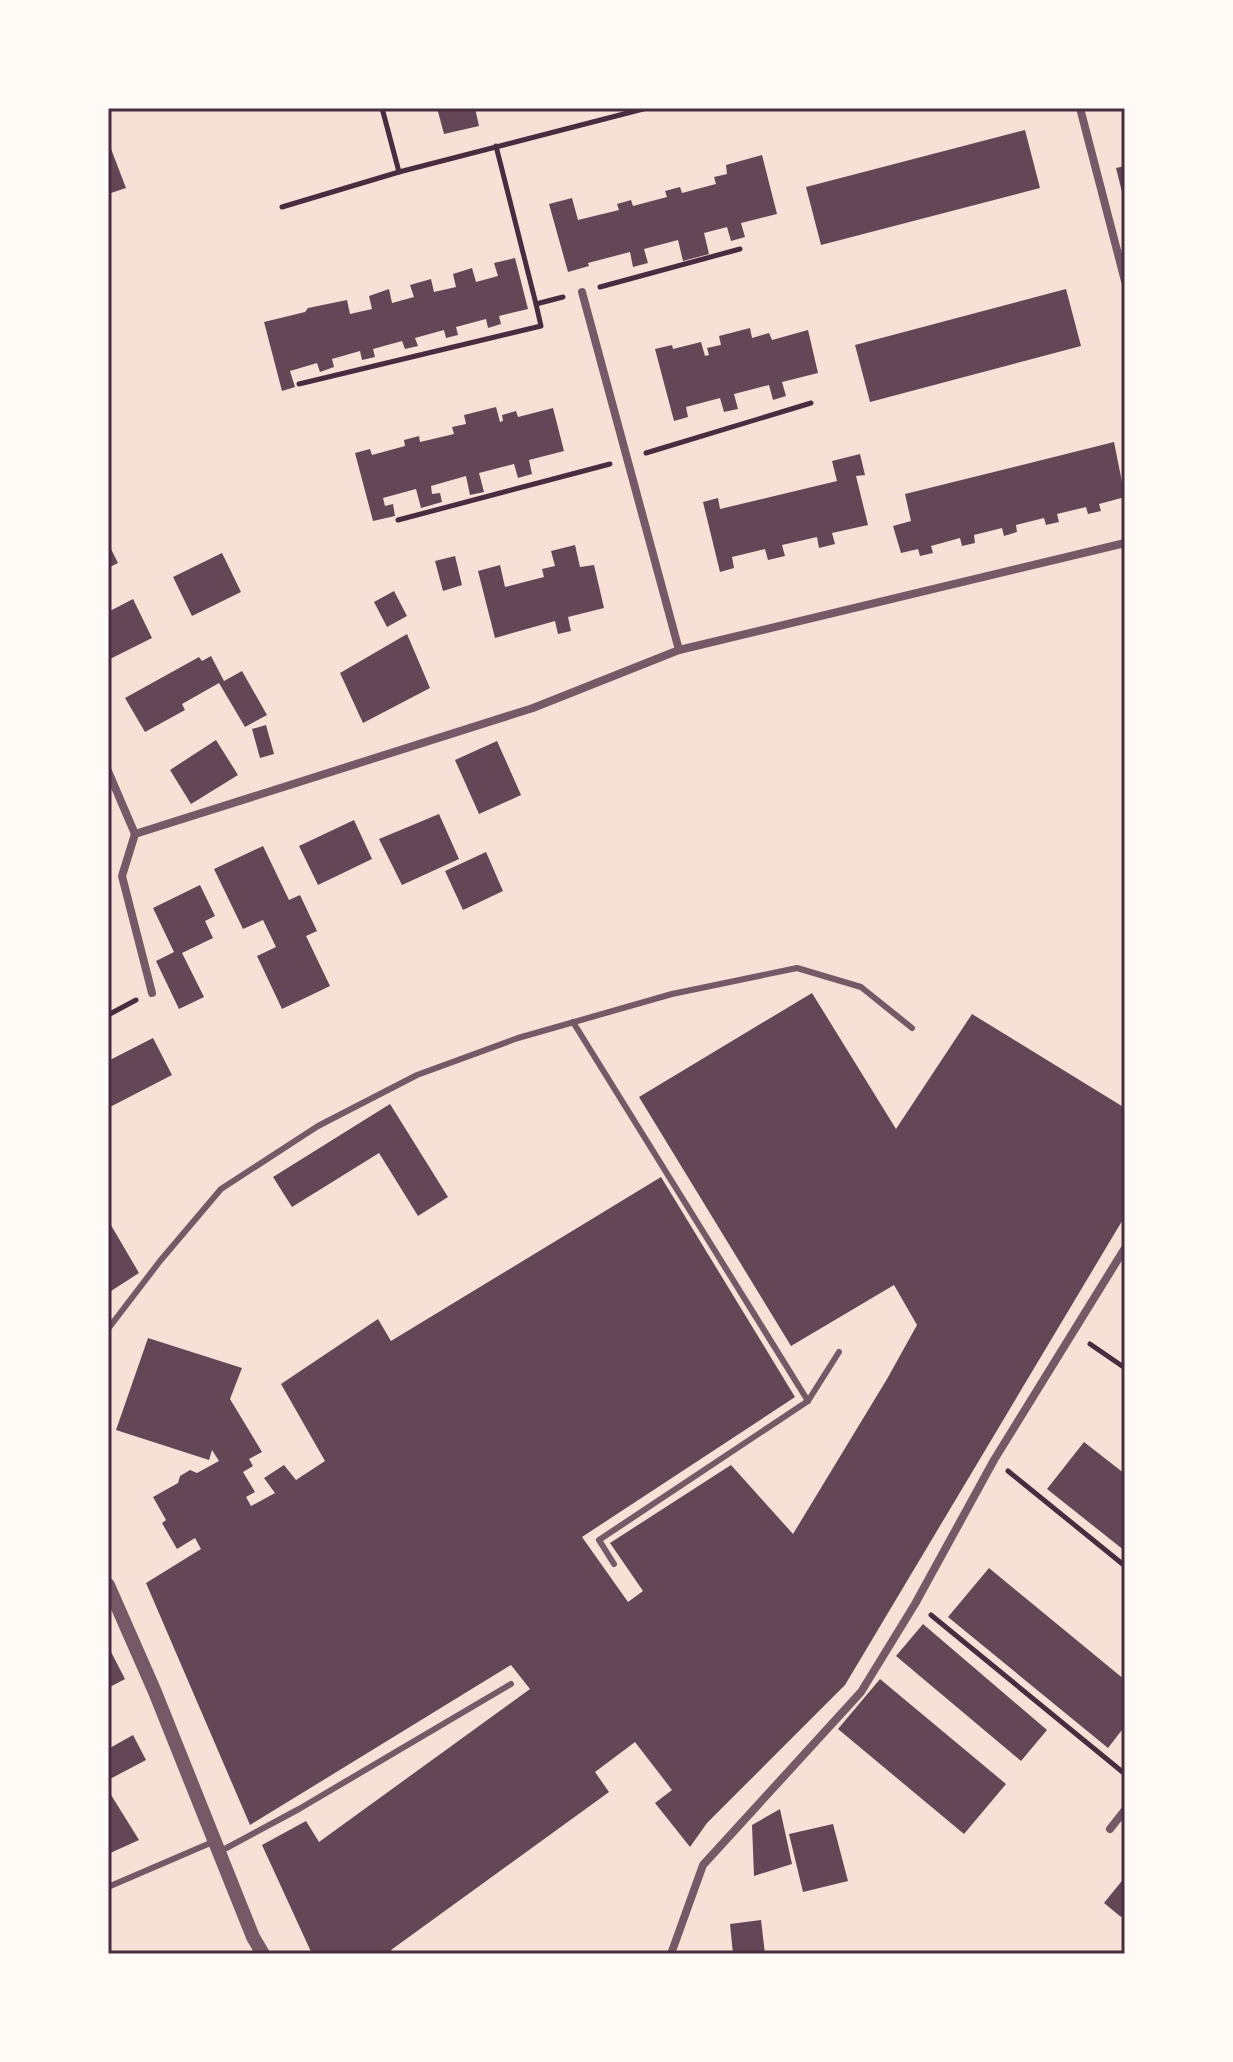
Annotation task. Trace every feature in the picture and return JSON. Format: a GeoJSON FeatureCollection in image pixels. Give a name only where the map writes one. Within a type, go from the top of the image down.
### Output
{"type":"FeatureCollection","features":[{"type":"Feature","properties":{"kind":"street"},"geometry":{"type":"LineString","coordinates":[[1080,108],[1125,281]]}},
{"type":"Feature","properties":{"kind":"street"},"geometry":{"type":"LineString","coordinates":[[582,292],[679,650]]}},
{"type":"Feature","properties":{"kind":"street"},"geometry":{"type":"LineString","coordinates":[[135,834],[533,708],[679,650],[1125,543]]}},
{"type":"Feature","properties":{"kind":"street"},"geometry":{"type":"LineString","coordinates":[[108,771],[135,834],[122,876],[152,993]]}},
{"type":"Feature","properties":{"kind":"street"},"geometry":{"type":"LineString","coordinates":[[671,1954],[703,1865],[861,1692],[915,1604],[994,1460],[1125,1248]]}},
{"type":"Feature","properties":{"kind":"street"},"geometry":{"type":"LineString","coordinates":[[108,1585],[155,1692],[253,1937],[263,1954]]}},
{"type":"Feature","properties":{"kind":"street"},"geometry":{"type":"LineString","coordinates":[[1110,1829],[1125,1810]]}},
{"type":"Feature","properties":{"kind":"lane"},"geometry":{"type":"LineString","coordinates":[[108,1329],[221,1189],[318,1126],[417,1075],[518,1038],[672,994],[797,968],[861,987],[912,1028]]}},
{"type":"Feature","properties":{"kind":"lane"},"geometry":{"type":"LineString","coordinates":[[573,1022],[808,1401]]}},
{"type":"Feature","properties":{"kind":"lane"},"geometry":{"type":"LineString","coordinates":[[614,1564],[599,1540],[808,1401],[839,1352]]}},
{"type":"Feature","properties":{"kind":"lane"},"geometry":{"type":"LineString","coordinates":[[108,1887],[217,1846],[299,1809],[511,1684]]}},
{"type":"Feature","properties":{"kind":"path"},"geometry":{"type":"LineString","coordinates":[[382,108],[399,172]]}},
{"type":"Feature","properties":{"kind":"path"},"geometry":{"type":"LineString","coordinates":[[282,207],[399,172],[647,108]]}},
{"type":"Feature","properties":{"kind":"path"},"geometry":{"type":"LineString","coordinates":[[299,384],[541,326],[496,146]]}},
{"type":"Feature","properties":{"kind":"path"},"geometry":{"type":"LineString","coordinates":[[536,304],[740,249]]}},
{"type":"Feature","properties":{"kind":"path"},"geometry":{"type":"LineString","coordinates":[[398,520],[627,459],[811,403]]}},
{"type":"Feature","properties":{"kind":"path"},"geometry":{"type":"LineString","coordinates":[[108,1015],[152,993]]}},
{"type":"Feature","properties":{"kind":"path"},"geometry":{"type":"LineString","coordinates":[[1074,1332],[1125,1368]]}},
{"type":"Feature","properties":{"kind":"path"},"geometry":{"type":"LineString","coordinates":[[994,1460],[1125,1566]]}},
{"type":"Feature","properties":{"kind":"path"},"geometry":{"type":"LineString","coordinates":[[915,1604],[950,1628],[1125,1774]]}},
{"type":"Feature","properties":{"kind":"building"},"geometry":{"type":"Polygon","coordinates":[[[437,108],[475,108],[479,126],[444,134],[437,108]]]}},
{"type":"Feature","properties":{"kind":"building"},"geometry":{"type":"Polygon","coordinates":[[[1025,130],[1040,188],[821,245],[806,187],[1025,130]]]}},
{"type":"Feature","properties":{"kind":"building"},"geometry":{"type":"Polygon","coordinates":[[[108,141],[126,188],[108,194],[108,141]]]}},
{"type":"Feature","properties":{"kind":"building"},"geometry":{"type":"Polygon","coordinates":[[[762,155],[777,214],[741,223],[745,237],[731,241],[727,227],[704,233],[709,254],[683,261],[678,240],[644,249],[648,263],[633,267],[630,252],[588,263],[589,266],[568,272],[549,204],[572,198],[578,220],[619,210],[617,204],[631,200],[633,206],[667,197],[665,191],[680,187],[682,193],[716,184],[714,177],[727,174],[726,165],[762,155]]]}},
{"type":"Feature","properties":{"kind":"building"},"geometry":{"type":"Polygon","coordinates":[[[1125,166],[1125,200],[1124,200],[1116,168],[1125,166]]]}},
{"type":"Feature","properties":{"kind":"building"},"geometry":{"type":"Polygon","coordinates":[[[515,258],[528,309],[499,316],[501,324],[488,328],[486,319],[456,327],[458,335],[446,338],[444,330],[415,338],[418,346],[405,349],[402,341],[373,349],[375,357],[362,360],[360,351],[332,359],[334,367],[320,372],[317,363],[290,371],[295,387],[282,391],[264,322],[347,300],[350,314],[372,309],[369,296],[389,289],[392,303],[414,297],[410,285],[431,279],[434,292],[456,287],[453,274],[472,268],[476,282],[498,276],[494,263],[515,258]]]}},
{"type":"Feature","properties":{"kind":"building"},"geometry":{"type":"Polygon","coordinates":[[[1066,289],[1081,346],[870,402],[855,345],[1066,289]]]}},
{"type":"Feature","properties":{"kind":"building"},"geometry":{"type":"Polygon","coordinates":[[[750,328],[752,338],[769,333],[772,340],[808,330],[818,373],[782,382],[786,396],[773,400],[769,385],[734,394],[738,409],[724,412],[720,398],[686,407],[688,417],[674,421],[655,349],[672,345],[673,349],[701,342],[705,356],[709,355],[707,348],[721,345],[719,336],[750,328]]]}},
{"type":"Feature","properties":{"kind":"building"},"geometry":{"type":"Polygon","coordinates":[[[496,407],[500,422],[503,421],[502,415],[516,411],[518,417],[553,408],[564,451],[529,460],[532,474],[518,478],[514,464],[479,473],[484,492],[470,495],[466,476],[431,486],[432,494],[440,493],[442,502],[421,508],[416,489],[383,498],[385,506],[393,504],[395,516],[373,521],[355,453],[370,449],[372,455],[405,446],[404,440],[419,436],[420,442],[454,434],[452,427],[466,424],[464,415],[496,407]]]}},
{"type":"Feature","properties":{"kind":"building"},"geometry":{"type":"Polygon","coordinates":[[[1114,442],[1125,497],[1099,504],[1101,511],[1088,514],[1086,507],[1057,514],[1059,522],[1046,525],[1044,518],[1016,525],[1017,532],[1004,536],[1002,528],[974,535],[975,543],[962,546],[960,538],[931,546],[933,553],[920,556],[918,549],[901,553],[893,526],[911,521],[905,494],[1114,442]]]}},
{"type":"Feature","properties":{"kind":"building"},"geometry":{"type":"Polygon","coordinates":[[[860,454],[865,475],[856,476],[868,525],[832,533],[835,544],[819,548],[817,537],[782,545],[785,556],[768,560],[765,549],[732,557],[734,568],[720,572],[703,502],[718,498],[720,509],[837,481],[832,461],[860,454]]]}},
{"type":"Feature","properties":{"kind":"building"},"geometry":{"type":"Polygon","coordinates":[[[108,543],[118,563],[108,568],[108,543]]]}},
{"type":"Feature","properties":{"kind":"building"},"geometry":{"type":"Polygon","coordinates":[[[575,545],[580,567],[594,565],[604,608],[568,617],[571,631],[558,634],[555,621],[495,638],[478,571],[500,565],[505,587],[544,577],[542,569],[555,566],[551,551],[575,545]]]}},
{"type":"Feature","properties":{"kind":"building"},"geometry":{"type":"Polygon","coordinates":[[[222,553],[241,592],[192,616],[173,577],[222,553]]]}},
{"type":"Feature","properties":{"kind":"building"},"geometry":{"type":"Polygon","coordinates":[[[455,556],[462,585],[443,591],[435,561],[455,556]]]}},
{"type":"Feature","properties":{"kind":"building"},"geometry":{"type":"Polygon","coordinates":[[[394,591],[407,616],[387,627],[374,602],[394,591]]]}},
{"type":"Feature","properties":{"kind":"building"},"geometry":{"type":"Polygon","coordinates":[[[133,599],[152,638],[108,660],[108,612],[133,599]]]}},
{"type":"Feature","properties":{"kind":"building"},"geometry":{"type":"Polygon","coordinates":[[[407,634],[430,688],[363,723],[340,673],[407,634]]]}},
{"type":"Feature","properties":{"kind":"building"},"geometry":{"type":"Polygon","coordinates":[[[211,656],[224,681],[242,671],[267,715],[245,727],[219,683],[182,704],[185,710],[145,732],[125,698],[199,657],[202,661],[211,656]]]}},
{"type":"Feature","properties":{"kind":"building"},"geometry":{"type":"Polygon","coordinates":[[[266,725],[274,754],[260,758],[252,729],[266,725]]]}},
{"type":"Feature","properties":{"kind":"building"},"geometry":{"type":"Polygon","coordinates":[[[216,740],[238,775],[191,804],[170,770],[216,740]]]}},
{"type":"Feature","properties":{"kind":"building"},"geometry":{"type":"Polygon","coordinates":[[[497,741],[521,795],[479,814],[455,760],[497,741]]]}},
{"type":"Feature","properties":{"kind":"building"},"geometry":{"type":"Polygon","coordinates":[[[439,814],[459,859],[402,885],[379,839],[439,814]]]}},
{"type":"Feature","properties":{"kind":"building"},"geometry":{"type":"Polygon","coordinates":[[[354,820],[372,859],[318,885],[299,846],[354,820]]]}},
{"type":"Feature","properties":{"kind":"building"},"geometry":{"type":"Polygon","coordinates":[[[263,846],[289,900],[300,895],[317,931],[306,936],[330,986],[282,1009],[257,956],[276,947],[263,920],[243,929],[214,869],[263,846]]]}},
{"type":"Feature","properties":{"kind":"building"},"geometry":{"type":"Polygon","coordinates":[[[486,852],[503,891],[463,910],[445,871],[486,852]]]}},
{"type":"Feature","properties":{"kind":"building"},"geometry":{"type":"Polygon","coordinates":[[[200,885],[215,916],[205,921],[213,938],[182,953],[204,997],[179,1009],[156,961],[174,952],[153,908],[200,885]]]}},
{"type":"Feature","properties":{"kind":"building"},"geometry":{"type":"Polygon","coordinates":[[[812,993],[896,1129],[972,1014],[1125,1108],[1125,1216],[845,1685],[707,1823],[690,1847],[655,1803],[672,1790],[635,1742],[595,1772],[609,1792],[391,1950],[394,1954],[312,1954],[262,1845],[306,1821],[319,1842],[530,1689],[511,1665],[250,1825],[146,1583],[201,1549],[195,1538],[177,1549],[162,1523],[166,1520],[153,1497],[178,1483],[180,1476],[190,1470],[197,1473],[219,1461],[212,1450],[209,1460],[116,1430],[148,1338],[242,1368],[230,1399],[262,1452],[249,1459],[253,1466],[243,1472],[255,1492],[246,1497],[251,1506],[275,1493],[264,1478],[284,1465],[296,1480],[325,1461],[281,1384],[378,1319],[391,1341],[661,1177],[795,1397],[582,1537],[628,1602],[643,1591],[610,1543],[731,1465],[793,1534],[917,1325],[894,1285],[791,1346],[639,1097],[812,993]]]}},
{"type":"Feature","properties":{"kind":"building"},"geometry":{"type":"Polygon","coordinates":[[[153,1038],[172,1075],[108,1108],[108,1061],[153,1038]]]}},
{"type":"Feature","properties":{"kind":"building"},"geometry":{"type":"Polygon","coordinates":[[[390,1104],[448,1197],[418,1216],[379,1153],[292,1207],[273,1177],[390,1104]]]}},
{"type":"Feature","properties":{"kind":"building"},"geometry":{"type":"Polygon","coordinates":[[[108,1220],[139,1273],[108,1293],[108,1220]]]}},
{"type":"Feature","properties":{"kind":"building"},"geometry":{"type":"Polygon","coordinates":[[[1084,1442],[1125,1474],[1125,1551],[1047,1489],[1084,1442]]]}},
{"type":"Feature","properties":{"kind":"building"},"geometry":{"type":"Polygon","coordinates":[[[989,1568],[1125,1680],[1125,1726],[1108,1748],[948,1617],[989,1568]]]}},
{"type":"Feature","properties":{"kind":"building"},"geometry":{"type":"Polygon","coordinates":[[[923,1624],[1047,1730],[1021,1761],[896,1656],[923,1624]]]}},
{"type":"Feature","properties":{"kind":"building"},"geometry":{"type":"Polygon","coordinates":[[[108,1646],[125,1679],[108,1688],[108,1646]]]}},
{"type":"Feature","properties":{"kind":"building"},"geometry":{"type":"Polygon","coordinates":[[[880,1679],[1006,1784],[964,1834],[838,1729],[880,1679]]]}},
{"type":"Feature","properties":{"kind":"building"},"geometry":{"type":"Polygon","coordinates":[[[133,1735],[146,1760],[108,1780],[108,1749],[133,1735]]]}},
{"type":"Feature","properties":{"kind":"building"},"geometry":{"type":"Polygon","coordinates":[[[108,1790],[139,1840],[108,1854],[108,1790]]]}},
{"type":"Feature","properties":{"kind":"building"},"geometry":{"type":"Polygon","coordinates":[[[780,1809],[792,1864],[754,1876],[752,1825],[780,1809]]]}},
{"type":"Feature","properties":{"kind":"building"},"geometry":{"type":"Polygon","coordinates":[[[833,1824],[848,1881],[803,1892],[789,1834],[833,1824]]]}},
{"type":"Feature","properties":{"kind":"building"},"geometry":{"type":"Polygon","coordinates":[[[1125,1877],[1125,1912],[1121,1917],[1104,1903],[1125,1877]]]}},
{"type":"Feature","properties":{"kind":"building"},"geometry":{"type":"Polygon","coordinates":[[[761,1920],[765,1954],[733,1954],[730,1924],[761,1920]]]}}]}
